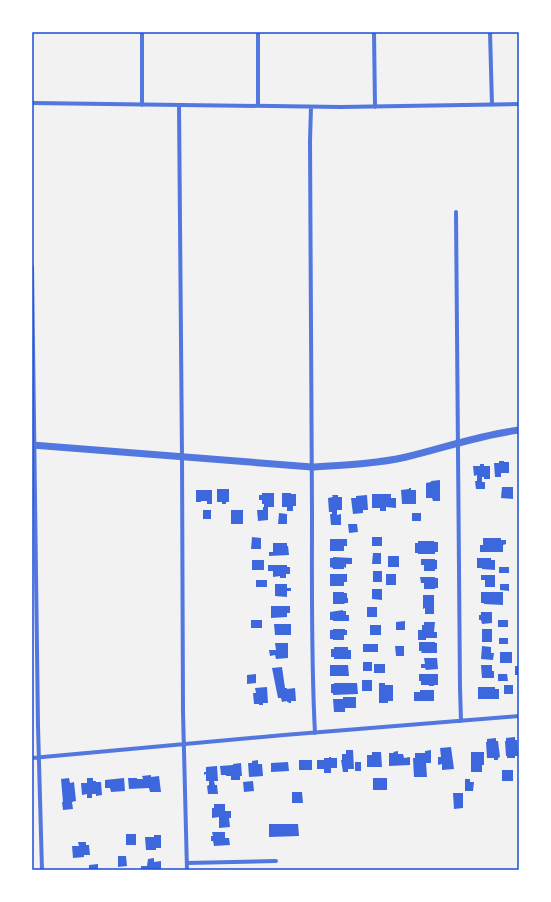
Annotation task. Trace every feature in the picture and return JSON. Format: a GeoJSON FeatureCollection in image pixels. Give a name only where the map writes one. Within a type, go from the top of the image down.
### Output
{"type":"FeatureCollection","features":[{"type":"Feature","properties":{"kind":"street"},"geometry":{"type":"LineString","coordinates":[[142,32],[142,105]]}},
{"type":"Feature","properties":{"kind":"street"},"geometry":{"type":"LineString","coordinates":[[258,32],[258,106]]}},
{"type":"Feature","properties":{"kind":"street"},"geometry":{"type":"LineString","coordinates":[[374,32],[375,107]]}},
{"type":"Feature","properties":{"kind":"street"},"geometry":{"type":"LineString","coordinates":[[490,32],[492,105]]}},
{"type":"Feature","properties":{"kind":"street"},"geometry":{"type":"LineString","coordinates":[[32,103],[311,107],[519,104]]}},
{"type":"Feature","properties":{"kind":"street"},"geometry":{"type":"LineString","coordinates":[[179,105],[183,704],[187,870]]}},
{"type":"Feature","properties":{"kind":"street"},"geometry":{"type":"LineString","coordinates":[[311,107],[313,704],[315,733]]}},
{"type":"Feature","properties":{"kind":"street"},"geometry":{"type":"LineString","coordinates":[[456,212],[461,721]]}},
{"type":"Feature","properties":{"kind":"street"},"geometry":{"type":"LineString","coordinates":[[32,266],[33,446],[42,870]]}},
{"type":"Feature","properties":{"kind":"street"},"geometry":{"type":"LineString","coordinates":[[33,446],[312,467],[357,465],[378,462],[416,454],[486,435],[519,430]]}},
{"type":"Feature","properties":{"kind":"street"},"geometry":{"type":"LineString","coordinates":[[32,758],[519,716]]}},
{"type":"Feature","properties":{"kind":"street"},"geometry":{"type":"LineString","coordinates":[[186,863],[276,861]]}},
{"type":"Feature","properties":{"kind":"building"},"geometry":{"type":"Polygon","coordinates":[[[499,461],[509,462],[509,473],[501,473],[501,477],[495,477],[494,463],[499,463],[499,461]]]}},
{"type":"Feature","properties":{"kind":"building"},"geometry":{"type":"Polygon","coordinates":[[[480,464],[490,466],[490,479],[484,479],[484,477],[482,477],[482,482],[485,482],[485,489],[476,489],[475,481],[477,481],[477,475],[474,476],[473,466],[480,466],[480,464]]]}},
{"type":"Feature","properties":{"kind":"building"},"geometry":{"type":"Polygon","coordinates":[[[440,480],[440,501],[433,501],[432,498],[426,498],[426,483],[440,480]]]}},
{"type":"Feature","properties":{"kind":"building"},"geometry":{"type":"Polygon","coordinates":[[[502,487],[513,487],[513,499],[501,498],[502,487]]]}},
{"type":"Feature","properties":{"kind":"building"},"geometry":{"type":"Polygon","coordinates":[[[411,488],[411,490],[416,490],[416,504],[402,504],[401,490],[411,488]]]}},
{"type":"Feature","properties":{"kind":"building"},"geometry":{"type":"Polygon","coordinates":[[[217,489],[229,489],[229,502],[222,504],[222,502],[217,502],[217,489]]]}},
{"type":"Feature","properties":{"kind":"building"},"geometry":{"type":"Polygon","coordinates":[[[196,490],[212,490],[212,504],[207,504],[207,501],[196,502],[196,490]]]}},
{"type":"Feature","properties":{"kind":"building"},"geometry":{"type":"Polygon","coordinates":[[[262,493],[274,493],[274,507],[268,507],[268,520],[258,521],[257,510],[263,510],[264,507],[262,500],[259,500],[259,495],[262,495],[262,493]]]}},
{"type":"Feature","properties":{"kind":"building"},"geometry":{"type":"Polygon","coordinates":[[[282,493],[296,494],[296,506],[293,506],[293,511],[287,511],[287,507],[282,507],[282,493]]]}},
{"type":"Feature","properties":{"kind":"building"},"geometry":{"type":"Polygon","coordinates":[[[372,494],[391,494],[391,498],[396,498],[396,508],[386,507],[386,511],[380,511],[380,508],[372,508],[372,494]]]}},
{"type":"Feature","properties":{"kind":"building"},"geometry":{"type":"Polygon","coordinates":[[[332,495],[342,497],[342,510],[337,510],[337,515],[341,514],[341,525],[331,525],[330,514],[332,514],[332,512],[329,512],[328,498],[333,497],[332,495]]]}},
{"type":"Feature","properties":{"kind":"building"},"geometry":{"type":"Polygon","coordinates":[[[367,495],[368,510],[363,510],[363,513],[353,514],[351,498],[367,495]]]}},
{"type":"Feature","properties":{"kind":"building"},"geometry":{"type":"Polygon","coordinates":[[[203,510],[211,510],[211,519],[203,519],[203,510]]]}},
{"type":"Feature","properties":{"kind":"building"},"geometry":{"type":"Polygon","coordinates":[[[231,510],[243,510],[243,524],[231,524],[231,510]]]}},
{"type":"Feature","properties":{"kind":"building"},"geometry":{"type":"Polygon","coordinates":[[[279,513],[287,514],[287,524],[278,524],[279,513]]]}},
{"type":"Feature","properties":{"kind":"building"},"geometry":{"type":"Polygon","coordinates":[[[412,513],[421,513],[421,521],[412,521],[412,513]]]}},
{"type":"Feature","properties":{"kind":"building"},"geometry":{"type":"Polygon","coordinates":[[[348,524],[357,524],[358,532],[349,533],[348,524]]]}},
{"type":"Feature","properties":{"kind":"building"},"geometry":{"type":"Polygon","coordinates":[[[252,537],[261,538],[261,549],[251,549],[252,537]]]}},
{"type":"Feature","properties":{"kind":"building"},"geometry":{"type":"Polygon","coordinates":[[[372,537],[382,537],[382,546],[372,546],[372,537]]]}},
{"type":"Feature","properties":{"kind":"building"},"geometry":{"type":"Polygon","coordinates":[[[483,538],[501,538],[501,540],[506,540],[506,544],[503,545],[503,552],[480,552],[480,545],[483,545],[483,538]]]}},
{"type":"Feature","properties":{"kind":"building"},"geometry":{"type":"Polygon","coordinates":[[[330,539],[347,539],[347,546],[344,546],[344,551],[330,551],[330,539]]]}},
{"type":"Feature","properties":{"kind":"building"},"geometry":{"type":"Polygon","coordinates":[[[418,541],[438,542],[438,552],[435,552],[435,554],[415,553],[415,543],[418,543],[418,541]]]}},
{"type":"Feature","properties":{"kind":"building"},"geometry":{"type":"Polygon","coordinates":[[[273,543],[287,543],[289,555],[269,556],[269,552],[273,552],[273,543]]]}},
{"type":"Feature","properties":{"kind":"building"},"geometry":{"type":"Polygon","coordinates":[[[373,553],[381,553],[381,564],[372,564],[373,553]]]}},
{"type":"Feature","properties":{"kind":"building"},"geometry":{"type":"Polygon","coordinates":[[[388,556],[399,556],[399,567],[388,567],[388,556]]]}},
{"type":"Feature","properties":{"kind":"building"},"geometry":{"type":"Polygon","coordinates":[[[330,558],[352,558],[352,564],[346,564],[346,568],[344,567],[344,569],[333,569],[330,567],[330,558]]]}},
{"type":"Feature","properties":{"kind":"building"},"geometry":{"type":"Polygon","coordinates":[[[477,558],[491,558],[491,560],[495,560],[495,570],[477,568],[477,558]]]}},
{"type":"Feature","properties":{"kind":"building"},"geometry":{"type":"Polygon","coordinates":[[[421,559],[437,560],[437,569],[435,569],[435,571],[424,571],[424,565],[421,565],[421,559]]]}},
{"type":"Feature","properties":{"kind":"building"},"geometry":{"type":"Polygon","coordinates":[[[252,560],[264,560],[264,570],[252,570],[252,560]]]}},
{"type":"Feature","properties":{"kind":"building"},"geometry":{"type":"Polygon","coordinates":[[[268,565],[287,565],[287,567],[290,567],[290,574],[286,574],[286,578],[280,578],[280,576],[273,577],[273,571],[268,571],[268,565]]]}},
{"type":"Feature","properties":{"kind":"building"},"geometry":{"type":"Polygon","coordinates":[[[499,567],[509,567],[509,573],[499,573],[499,567]]]}},
{"type":"Feature","properties":{"kind":"building"},"geometry":{"type":"Polygon","coordinates":[[[373,571],[382,571],[382,582],[373,582],[373,571]]]}},
{"type":"Feature","properties":{"kind":"building"},"geometry":{"type":"Polygon","coordinates":[[[330,574],[347,574],[347,582],[344,582],[344,586],[330,586],[330,574]]]}},
{"type":"Feature","properties":{"kind":"building"},"geometry":{"type":"Polygon","coordinates":[[[386,574],[396,574],[396,585],[386,585],[386,574]]]}},
{"type":"Feature","properties":{"kind":"building"},"geometry":{"type":"Polygon","coordinates":[[[481,575],[495,575],[495,587],[485,587],[485,580],[481,580],[481,575]]]}},
{"type":"Feature","properties":{"kind":"building"},"geometry":{"type":"Polygon","coordinates":[[[420,577],[438,578],[438,588],[424,589],[424,583],[421,583],[420,577]]]}},
{"type":"Feature","properties":{"kind":"building"},"geometry":{"type":"Polygon","coordinates":[[[256,580],[267,580],[267,587],[256,587],[256,580]]]}},
{"type":"Feature","properties":{"kind":"building"},"geometry":{"type":"Polygon","coordinates":[[[275,584],[287,584],[287,588],[291,588],[291,591],[287,591],[287,597],[275,596],[275,584]]]}},
{"type":"Feature","properties":{"kind":"building"},"geometry":{"type":"Polygon","coordinates":[[[500,584],[509,584],[509,591],[500,590],[500,584]]]}},
{"type":"Feature","properties":{"kind":"building"},"geometry":{"type":"Polygon","coordinates":[[[372,589],[382,589],[382,600],[372,599],[372,589]]]}},
{"type":"Feature","properties":{"kind":"building"},"geometry":{"type":"Polygon","coordinates":[[[333,592],[347,593],[348,603],[333,604],[333,592]]]}},
{"type":"Feature","properties":{"kind":"building"},"geometry":{"type":"Polygon","coordinates":[[[481,592],[503,592],[503,605],[481,603],[481,592]]]}},
{"type":"Feature","properties":{"kind":"building"},"geometry":{"type":"Polygon","coordinates":[[[423,595],[434,595],[434,614],[425,614],[425,608],[423,609],[423,595]]]}},
{"type":"Feature","properties":{"kind":"building"},"geometry":{"type":"Polygon","coordinates":[[[271,606],[290,606],[290,613],[287,613],[287,617],[271,618],[271,606]]]}},
{"type":"Feature","properties":{"kind":"building"},"geometry":{"type":"Polygon","coordinates":[[[367,607],[377,607],[377,617],[367,617],[367,607]]]}},
{"type":"Feature","properties":{"kind":"building"},"geometry":{"type":"Polygon","coordinates":[[[346,611],[346,615],[349,615],[349,621],[330,620],[330,612],[346,611]]]}},
{"type":"Feature","properties":{"kind":"building"},"geometry":{"type":"Polygon","coordinates":[[[481,612],[492,612],[492,623],[482,624],[481,620],[479,620],[479,615],[481,615],[481,612]]]}},
{"type":"Feature","properties":{"kind":"building"},"geometry":{"type":"Polygon","coordinates":[[[251,620],[262,620],[262,628],[251,628],[251,620]]]}},
{"type":"Feature","properties":{"kind":"building"},"geometry":{"type":"Polygon","coordinates":[[[498,620],[508,620],[508,627],[498,627],[498,620]]]}},
{"type":"Feature","properties":{"kind":"building"},"geometry":{"type":"Polygon","coordinates":[[[405,621],[405,630],[396,630],[396,622],[405,621]]]}},
{"type":"Feature","properties":{"kind":"building"},"geometry":{"type":"Polygon","coordinates":[[[424,622],[435,622],[434,632],[437,632],[437,638],[418,640],[418,630],[422,630],[422,625],[424,625],[424,622]]]}},
{"type":"Feature","properties":{"kind":"building"},"geometry":{"type":"Polygon","coordinates":[[[274,624],[291,624],[291,635],[275,635],[274,624]]]}},
{"type":"Feature","properties":{"kind":"building"},"geometry":{"type":"Polygon","coordinates":[[[370,625],[381,625],[381,635],[370,635],[370,625]]]}},
{"type":"Feature","properties":{"kind":"building"},"geometry":{"type":"Polygon","coordinates":[[[482,629],[492,629],[492,642],[482,642],[482,629]]]}},
{"type":"Feature","properties":{"kind":"building"},"geometry":{"type":"Polygon","coordinates":[[[330,630],[347,630],[347,635],[344,635],[344,640],[330,639],[330,630]]]}},
{"type":"Feature","properties":{"kind":"building"},"geometry":{"type":"Polygon","coordinates":[[[499,638],[508,638],[508,644],[499,644],[499,638]]]}},
{"type":"Feature","properties":{"kind":"building"},"geometry":{"type":"Polygon","coordinates":[[[419,642],[437,643],[437,653],[421,653],[422,651],[419,651],[419,642]]]}},
{"type":"Feature","properties":{"kind":"building"},"geometry":{"type":"Polygon","coordinates":[[[275,643],[288,643],[288,658],[276,659],[275,655],[270,656],[269,650],[276,650],[275,643]]]}},
{"type":"Feature","properties":{"kind":"building"},"geometry":{"type":"Polygon","coordinates":[[[363,644],[378,644],[378,652],[363,652],[363,644]]]}},
{"type":"Feature","properties":{"kind":"building"},"geometry":{"type":"Polygon","coordinates":[[[395,646],[404,646],[404,656],[396,656],[395,646]]]}},
{"type":"Feature","properties":{"kind":"building"},"geometry":{"type":"Polygon","coordinates":[[[482,646],[491,647],[491,653],[494,653],[493,660],[481,659],[482,646]]]}},
{"type":"Feature","properties":{"kind":"building"},"geometry":{"type":"Polygon","coordinates":[[[334,647],[348,647],[348,650],[351,650],[351,659],[334,659],[334,657],[331,657],[331,649],[334,649],[334,647]]]}},
{"type":"Feature","properties":{"kind":"building"},"geometry":{"type":"Polygon","coordinates":[[[500,652],[512,652],[512,663],[500,663],[500,652]]]}},
{"type":"Feature","properties":{"kind":"building"},"geometry":{"type":"Polygon","coordinates":[[[424,658],[437,658],[438,669],[426,670],[425,668],[421,668],[421,664],[425,664],[424,658]]]}},
{"type":"Feature","properties":{"kind":"building"},"geometry":{"type":"Polygon","coordinates":[[[363,662],[372,662],[372,671],[363,671],[363,662]]]}},
{"type":"Feature","properties":{"kind":"building"},"geometry":{"type":"Polygon","coordinates":[[[374,664],[385,664],[385,673],[374,673],[374,664]]]}},
{"type":"Feature","properties":{"kind":"building"},"geometry":{"type":"Polygon","coordinates":[[[330,665],[348,665],[349,676],[330,676],[330,665]]]}},
{"type":"Feature","properties":{"kind":"building"},"geometry":{"type":"Polygon","coordinates":[[[481,665],[492,665],[494,678],[482,678],[481,665]]]}},
{"type":"Feature","properties":{"kind":"building"},"geometry":{"type":"Polygon","coordinates":[[[515,666],[519,666],[519,675],[515,675],[515,666]]]}},
{"type":"Feature","properties":{"kind":"building"},"geometry":{"type":"Polygon","coordinates":[[[282,667],[285,688],[295,688],[296,701],[291,701],[291,703],[287,701],[282,702],[281,698],[278,698],[272,668],[282,667]]]}},
{"type":"Feature","properties":{"kind":"building"},"geometry":{"type":"Polygon","coordinates":[[[256,674],[256,683],[247,684],[247,675],[256,674]]]}},
{"type":"Feature","properties":{"kind":"building"},"geometry":{"type":"Polygon","coordinates":[[[419,674],[438,674],[438,685],[421,685],[421,681],[419,681],[419,674]]]}},
{"type":"Feature","properties":{"kind":"building"},"geometry":{"type":"Polygon","coordinates":[[[498,674],[507,674],[508,681],[498,681],[498,674]]]}},
{"type":"Feature","properties":{"kind":"building"},"geometry":{"type":"Polygon","coordinates":[[[362,680],[372,680],[372,691],[362,691],[362,680]]]}},
{"type":"Feature","properties":{"kind":"building"},"geometry":{"type":"Polygon","coordinates":[[[357,683],[358,694],[333,695],[333,693],[331,693],[331,684],[357,683]]]}},
{"type":"Feature","properties":{"kind":"building"},"geometry":{"type":"Polygon","coordinates":[[[379,683],[393,685],[393,701],[388,701],[388,703],[379,703],[379,683]]]}},
{"type":"Feature","properties":{"kind":"building"},"geometry":{"type":"Polygon","coordinates":[[[504,685],[513,685],[513,694],[504,694],[504,685]]]}},
{"type":"Feature","properties":{"kind":"building"},"geometry":{"type":"Polygon","coordinates":[[[267,687],[268,703],[263,703],[263,705],[254,704],[253,693],[256,693],[255,688],[267,687]]]}},
{"type":"Feature","properties":{"kind":"building"},"geometry":{"type":"Polygon","coordinates":[[[478,687],[495,687],[495,689],[499,689],[499,699],[478,699],[478,687]]]}},
{"type":"Feature","properties":{"kind":"building"},"geometry":{"type":"Polygon","coordinates":[[[420,690],[434,690],[434,701],[414,701],[414,692],[420,692],[420,690]]]}},
{"type":"Feature","properties":{"kind":"building"},"geometry":{"type":"Polygon","coordinates":[[[343,697],[356,697],[356,708],[345,708],[345,712],[334,712],[333,699],[343,699],[343,697]]]}},
{"type":"Feature","properties":{"kind":"building"},"geometry":{"type":"Polygon","coordinates":[[[515,737],[515,740],[517,740],[518,756],[515,756],[515,758],[507,758],[506,738],[515,737]]]}},
{"type":"Feature","properties":{"kind":"building"},"geometry":{"type":"Polygon","coordinates":[[[496,738],[496,741],[498,741],[500,757],[498,760],[494,760],[494,758],[487,758],[486,742],[487,739],[496,738]]]}},
{"type":"Feature","properties":{"kind":"building"},"geometry":{"type":"Polygon","coordinates":[[[451,747],[454,769],[442,770],[442,764],[438,765],[438,757],[441,757],[440,748],[451,747]]]}},
{"type":"Feature","properties":{"kind":"building"},"geometry":{"type":"Polygon","coordinates":[[[346,750],[353,750],[354,769],[348,769],[348,772],[343,772],[341,760],[342,754],[346,754],[346,750]]]}},
{"type":"Feature","properties":{"kind":"building"},"geometry":{"type":"Polygon","coordinates":[[[431,750],[431,763],[426,763],[427,777],[414,777],[413,758],[415,758],[415,753],[425,753],[425,751],[431,750]]]}},
{"type":"Feature","properties":{"kind":"building"},"geometry":{"type":"Polygon","coordinates":[[[398,751],[398,754],[403,754],[404,758],[410,757],[410,765],[389,766],[389,753],[398,751]]]}},
{"type":"Feature","properties":{"kind":"building"},"geometry":{"type":"Polygon","coordinates":[[[372,752],[381,752],[382,767],[367,767],[367,755],[372,755],[372,752]]]}},
{"type":"Feature","properties":{"kind":"building"},"geometry":{"type":"Polygon","coordinates":[[[471,752],[484,752],[484,765],[482,765],[482,772],[471,772],[471,752]]]}},
{"type":"Feature","properties":{"kind":"building"},"geometry":{"type":"Polygon","coordinates":[[[324,758],[337,758],[337,768],[331,768],[331,773],[324,773],[324,769],[317,769],[317,760],[324,760],[324,758]]]}},
{"type":"Feature","properties":{"kind":"building"},"geometry":{"type":"Polygon","coordinates":[[[258,760],[258,764],[262,764],[263,776],[249,777],[248,763],[258,760]]]}},
{"type":"Feature","properties":{"kind":"building"},"geometry":{"type":"Polygon","coordinates":[[[299,760],[312,760],[312,770],[299,770],[299,760]]]}},
{"type":"Feature","properties":{"kind":"building"},"geometry":{"type":"Polygon","coordinates":[[[288,762],[289,771],[271,772],[271,763],[288,762]]]}},
{"type":"Feature","properties":{"kind":"building"},"geometry":{"type":"Polygon","coordinates":[[[355,762],[361,762],[361,771],[355,771],[355,762]]]}},
{"type":"Feature","properties":{"kind":"building"},"geometry":{"type":"Polygon","coordinates":[[[241,763],[242,776],[240,776],[240,780],[231,780],[231,776],[221,775],[220,766],[241,763]]]}},
{"type":"Feature","properties":{"kind":"building"},"geometry":{"type":"Polygon","coordinates":[[[217,766],[218,781],[214,781],[215,785],[217,785],[218,794],[208,794],[207,786],[209,785],[209,781],[206,781],[206,774],[204,775],[204,772],[206,772],[206,767],[217,766]]]}},
{"type":"Feature","properties":{"kind":"building"},"geometry":{"type":"Polygon","coordinates":[[[502,770],[513,770],[513,781],[502,781],[502,770]]]}},
{"type":"Feature","properties":{"kind":"building"},"geometry":{"type":"Polygon","coordinates":[[[151,775],[151,777],[159,776],[161,792],[150,792],[149,788],[129,789],[128,778],[143,779],[142,776],[151,775]]]}},
{"type":"Feature","properties":{"kind":"building"},"geometry":{"type":"Polygon","coordinates":[[[69,778],[70,783],[74,782],[76,801],[72,802],[73,809],[63,810],[61,779],[69,778]]]}},
{"type":"Feature","properties":{"kind":"building"},"geometry":{"type":"Polygon","coordinates":[[[87,778],[93,778],[93,781],[101,782],[102,795],[96,796],[96,794],[92,794],[92,798],[87,798],[87,794],[82,795],[81,783],[87,783],[87,778]]]}},
{"type":"Feature","properties":{"kind":"building"},"geometry":{"type":"Polygon","coordinates":[[[124,778],[125,791],[111,792],[110,788],[105,788],[105,780],[124,778]]]}},
{"type":"Feature","properties":{"kind":"building"},"geometry":{"type":"Polygon","coordinates":[[[373,778],[387,778],[387,790],[373,790],[373,778]]]}},
{"type":"Feature","properties":{"kind":"building"},"geometry":{"type":"Polygon","coordinates":[[[465,779],[470,779],[470,782],[474,782],[473,791],[465,791],[465,779]]]}},
{"type":"Feature","properties":{"kind":"building"},"geometry":{"type":"Polygon","coordinates":[[[253,781],[254,791],[244,792],[243,782],[253,781]]]}},
{"type":"Feature","properties":{"kind":"building"},"geometry":{"type":"Polygon","coordinates":[[[292,792],[302,792],[303,803],[292,803],[292,792]]]}},
{"type":"Feature","properties":{"kind":"building"},"geometry":{"type":"Polygon","coordinates":[[[453,793],[463,793],[463,808],[454,809],[453,793]]]}},
{"type":"Feature","properties":{"kind":"building"},"geometry":{"type":"Polygon","coordinates":[[[214,804],[225,804],[225,811],[231,811],[231,818],[229,818],[230,827],[219,828],[219,817],[212,818],[212,808],[214,808],[214,804]]]}},
{"type":"Feature","properties":{"kind":"building"},"geometry":{"type":"Polygon","coordinates":[[[269,824],[298,824],[299,836],[269,837],[269,824]]]}},
{"type":"Feature","properties":{"kind":"building"},"geometry":{"type":"Polygon","coordinates":[[[212,832],[225,832],[225,838],[229,838],[230,845],[214,846],[213,841],[211,841],[211,836],[213,836],[212,832]]]}},
{"type":"Feature","properties":{"kind":"building"},"geometry":{"type":"Polygon","coordinates":[[[126,834],[136,834],[136,845],[126,845],[126,834]]]}},
{"type":"Feature","properties":{"kind":"building"},"geometry":{"type":"Polygon","coordinates":[[[154,835],[161,835],[161,848],[156,848],[156,850],[146,850],[145,837],[154,837],[154,835]]]}},
{"type":"Feature","properties":{"kind":"building"},"geometry":{"type":"Polygon","coordinates":[[[78,842],[86,842],[86,845],[89,845],[90,855],[73,858],[72,846],[79,846],[78,842]]]}},
{"type":"Feature","properties":{"kind":"building"},"geometry":{"type":"Polygon","coordinates":[[[118,856],[126,856],[127,866],[118,867],[118,856]]]}},
{"type":"Feature","properties":{"kind":"building"},"geometry":{"type":"Polygon","coordinates":[[[154,858],[154,862],[161,861],[161,870],[141,870],[141,866],[147,866],[148,859],[154,858]]]}},
{"type":"Feature","properties":{"kind":"building"},"geometry":{"type":"Polygon","coordinates":[[[98,864],[98,870],[89,870],[89,865],[98,864]]]}}]}
